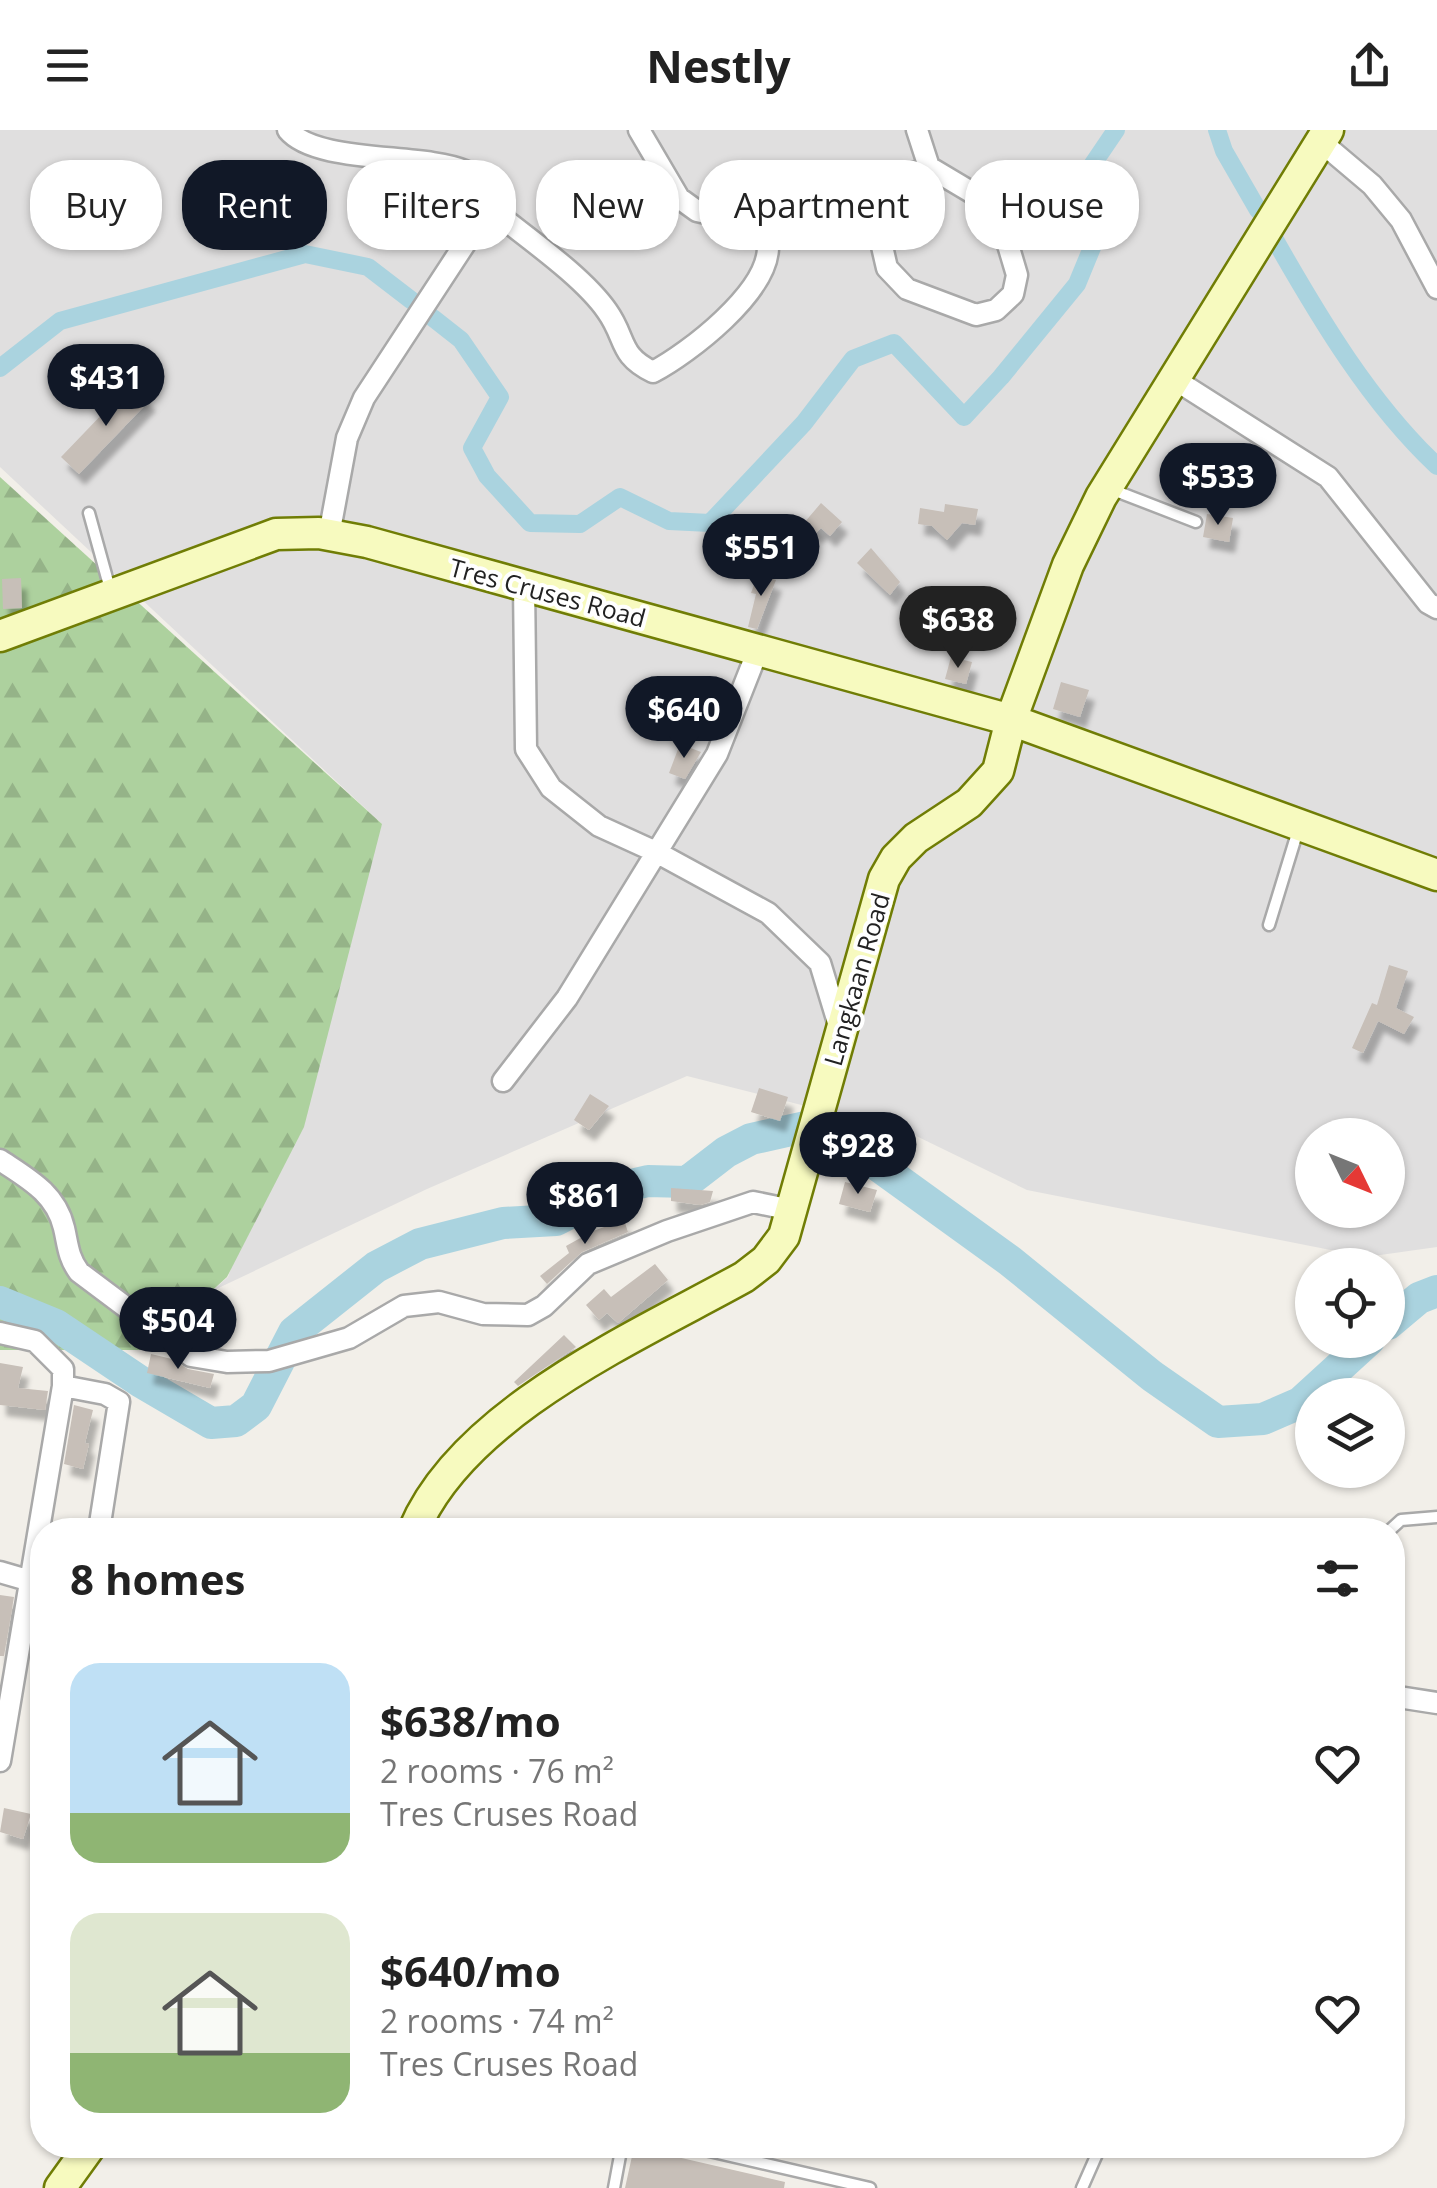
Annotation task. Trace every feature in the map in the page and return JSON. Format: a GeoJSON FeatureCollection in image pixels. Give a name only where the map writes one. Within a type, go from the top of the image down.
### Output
{"type":"FeatureCollection","features":[{"type":"Feature","properties":{"kind":"street"},"geometry":{"type":"LineString","coordinates":[[288,130],[293,136],[336,151],[394,160]]}},
{"type":"Feature","properties":{"kind":"street"},"geometry":{"type":"LineString","coordinates":[[639,130],[679,198],[699,211]]}},
{"type":"Feature","properties":{"kind":"street"},"geometry":{"type":"LineString","coordinates":[[917,130],[926,160]]}},
{"type":"Feature","properties":{"kind":"street"},"geometry":{"type":"LineString","coordinates":[[1324,136],[1401,220],[1437,288]]}},
{"type":"Feature","properties":{"kind":"street","name":"Langkaan Road"},"geometry":{"type":"LineString","coordinates":[[420,1518],[440,1482],[492,1432],[569,1373],[744,1277],[766,1260],[784,1236],[884,879],[896,858],[916,838],[969,803],[998,771],[1011,720],[1068,565],[1107,488],[1324,136]]}},
{"type":"Feature","properties":{"kind":"street"},"geometry":{"type":"LineString","coordinates":[[883,250],[887,268],[907,289],[976,315],[996,310],[1012,294],[1017,275],[1006,238],[981,198],[945,176]]}},
{"type":"Feature","properties":{"kind":"street"},"geometry":{"type":"LineString","coordinates":[[516,228],[608,311],[625,353],[653,372],[683,356],[732,312],[756,280],[768,250]]}},
{"type":"Feature","properties":{"kind":"street"},"geometry":{"type":"LineString","coordinates":[[330,534],[347,438],[364,398],[460,250]]}},
{"type":"Feature","properties":{"kind":"street"},"geometry":{"type":"LineString","coordinates":[[1174,378],[1328,477],[1428,603],[1437,608]]}},
{"type":"Feature","properties":{"kind":"street","name":"Tres Cruses Road"},"geometry":{"type":"LineString","coordinates":[[0,636],[276,534],[330,534],[1011,720],[1437,875]]}},
{"type":"Feature","properties":{"kind":"street"},"geometry":{"type":"LineString","coordinates":[[524,585],[526,749],[551,788],[598,826],[768,912],[820,963],[841,1033]]}},
{"type":"Feature","properties":{"kind":"street"},"geometry":{"type":"LineString","coordinates":[[503,1081],[567,998],[717,754],[758,650]]}},
{"type":"Feature","properties":{"kind":"street"},"geometry":{"type":"LineString","coordinates":[[0,1160],[39,1186],[54,1204],[64,1225],[68,1256],[78,1272],[191,1356],[227,1362],[269,1361],[322,1348],[349,1338],[404,1306],[440,1302],[484,1314],[528,1315],[544,1306],[588,1264],[667,1231],[753,1202],[792,1210]]}},
{"type":"Feature","properties":{"kind":"street"},"geometry":{"type":"LineString","coordinates":[[0,1333],[35,1342],[63,1369],[46,1518]]}},
{"type":"Feature","properties":{"kind":"street"},"geometry":{"type":"LineString","coordinates":[[63,1386],[106,1394],[119,1402],[101,1518]]}},
{"type":"Feature","properties":{"kind":"street"},"geometry":{"type":"LineString","coordinates":[[0,1572],[30,1581]]}},
{"type":"Feature","properties":{"kind":"street"},"geometry":{"type":"LineString","coordinates":[[0,1761],[30,1617]]}},
{"type":"Feature","properties":{"kind":"street"},"geometry":{"type":"LineString","coordinates":[[1405,1698],[1437,1703]]}},
{"type":"Feature","properties":{"kind":"street"},"geometry":{"type":"LineString","coordinates":[[60,2188],[82,2158]]}},
{"type":"Feature","properties":{"kind":"lane"},"geometry":{"type":"LineString","coordinates":[[1107,488],[1196,522]]}},
{"type":"Feature","properties":{"kind":"lane"},"geometry":{"type":"LineString","coordinates":[[89,512],[112,595]]}},
{"type":"Feature","properties":{"kind":"lane"},"geometry":{"type":"LineString","coordinates":[[1270,925],[1299,826]]}},
{"type":"Feature","properties":{"kind":"lane"},"geometry":{"type":"LineString","coordinates":[[1405,1520],[1437,1517]]}},
{"type":"Feature","properties":{"kind":"lane"},"geometry":{"type":"LineString","coordinates":[[614,2188],[620,2158]]}},
{"type":"Feature","properties":{"kind":"lane"},"geometry":{"type":"LineString","coordinates":[[740,2158],[870,2188]]}},
{"type":"Feature","properties":{"kind":"lane"},"geometry":{"type":"LineString","coordinates":[[1082,2188],[1095,2158]]}},
{"type":"Feature","properties":{"kind":"shaded area"},"geometry":{"type":"Polygon","coordinates":[[[0,130],[1437,130],[1437,1247],[1405,1252],[1405,1248],[1320,1248],[1027,1190],[908,1132],[687,1076],[427,1189],[212,1291],[228,1277],[382,824],[0,467],[0,130]]]}},
{"type":"Feature","properties":{"kind":"green space"},"geometry":{"type":"Polygon","coordinates":[[[0,477],[382,824],[304,1127],[227,1277],[147,1350],[0,1350],[0,477]]]}},
{"type":"Feature","properties":{"kind":"building"},"geometry":{"type":"Polygon","coordinates":[[[132,383],[150,400],[79,474],[61,457],[132,383]]]}},
{"type":"Feature","properties":{"kind":"building"},"geometry":{"type":"Polygon","coordinates":[[[821,503],[842,522],[830,536],[821,528],[816,533],[804,523],[821,503]]]}},
{"type":"Feature","properties":{"kind":"building"},"geometry":{"type":"Polygon","coordinates":[[[945,504],[978,509],[975,525],[962,523],[947,540],[932,526],[918,524],[920,508],[944,512],[945,504]]]}},
{"type":"Feature","properties":{"kind":"building"},"geometry":{"type":"Polygon","coordinates":[[[1207,514],[1233,518],[1229,542],[1203,537],[1207,514]]]}},
{"type":"Feature","properties":{"kind":"building"},"geometry":{"type":"Polygon","coordinates":[[[871,548],[900,582],[890,595],[857,563],[871,548]]]}},
{"type":"Feature","properties":{"kind":"building"},"geometry":{"type":"Polygon","coordinates":[[[758,574],[776,580],[757,629],[748,627],[756,594],[751,593],[758,574]]]}},
{"type":"Feature","properties":{"kind":"building"},"geometry":{"type":"Polygon","coordinates":[[[21,578],[22,608],[3,609],[2,579],[21,578]]]}},
{"type":"Feature","properties":{"kind":"building"},"geometry":{"type":"Polygon","coordinates":[[[951,657],[972,662],[966,684],[945,679],[951,657]]]}},
{"type":"Feature","properties":{"kind":"building"},"geometry":{"type":"Polygon","coordinates":[[[1061,682],[1089,690],[1080,717],[1053,709],[1061,682]]]}},
{"type":"Feature","properties":{"kind":"building"},"geometry":{"type":"Polygon","coordinates":[[[680,744],[701,752],[685,779],[669,773],[680,744]]]}},
{"type":"Feature","properties":{"kind":"building"},"geometry":{"type":"Polygon","coordinates":[[[1389,965],[1408,971],[1396,1008],[1414,1017],[1404,1034],[1378,1021],[1363,1053],[1352,1048],[1372,1003],[1377,1005],[1389,965]]]}},
{"type":"Feature","properties":{"kind":"building"},"geometry":{"type":"Polygon","coordinates":[[[759,1088],[788,1097],[780,1121],[751,1112],[759,1088]]]}},
{"type":"Feature","properties":{"kind":"building"},"geometry":{"type":"Polygon","coordinates":[[[590,1094],[609,1106],[589,1130],[574,1120],[590,1094]]]}},
{"type":"Feature","properties":{"kind":"building"},"geometry":{"type":"Polygon","coordinates":[[[845,1182],[877,1190],[870,1212],[839,1204],[845,1182]]]}},
{"type":"Feature","properties":{"kind":"building"},"geometry":{"type":"Polygon","coordinates":[[[671,1188],[713,1191],[710,1202],[700,1205],[671,1201],[671,1188]]]}},
{"type":"Feature","properties":{"kind":"building"},"geometry":{"type":"Polygon","coordinates":[[[624,1220],[628,1232],[582,1252],[547,1284],[540,1276],[569,1253],[566,1246],[624,1220]]]}},
{"type":"Feature","properties":{"kind":"building"},"geometry":{"type":"Polygon","coordinates":[[[655,1264],[668,1280],[618,1323],[607,1313],[599,1320],[586,1305],[604,1289],[611,1297],[655,1264]]]}},
{"type":"Feature","properties":{"kind":"building"},"geometry":{"type":"Polygon","coordinates":[[[564,1335],[576,1347],[518,1386],[514,1382],[564,1335]]]}},
{"type":"Feature","properties":{"kind":"building"},"geometry":{"type":"Polygon","coordinates":[[[151,1354],[172,1359],[188,1369],[214,1374],[210,1388],[147,1373],[151,1354]]]}},
{"type":"Feature","properties":{"kind":"building"},"geometry":{"type":"Polygon","coordinates":[[[0,1363],[23,1367],[18,1388],[48,1391],[45,1410],[0,1405],[0,1363]]]}},
{"type":"Feature","properties":{"kind":"building"},"geometry":{"type":"Polygon","coordinates":[[[74,1405],[93,1410],[83,1469],[64,1464],[74,1405]]]}},
{"type":"Feature","properties":{"kind":"building"},"geometry":{"type":"Polygon","coordinates":[[[0,1595],[14,1597],[4,1656],[0,1656],[0,1595]]]}},
{"type":"Feature","properties":{"kind":"building"},"geometry":{"type":"Polygon","coordinates":[[[4,1808],[30,1814],[23,1839],[0,1832],[4,1808]]]}},
{"type":"Feature","properties":{"kind":"building"},"geometry":{"type":"Polygon","coordinates":[[[632,2158],[681,2158],[785,2182],[784,2188],[625,2188],[632,2158]]]}},
{"type":"Feature","properties":{"kind":"waterway"},"geometry":{"type":"LineString","coordinates":[[433,318],[461,340],[500,397],[472,448],[487,476],[530,523],[580,524],[620,497],[669,521],[710,523],[804,423],[853,359],[894,343],[964,417],[1077,284],[1098,233],[1080,183],[1116,130]]}},
{"type":"Feature","properties":{"kind":"waterway"},"geometry":{"type":"LineString","coordinates":[[1217,130],[1224,151],[1258,210]]}},
{"type":"Feature","properties":{"kind":"waterway"},"geometry":{"type":"LineString","coordinates":[[1275,240],[1328,330],[1368,388],[1437,466]]}},
{"type":"Feature","properties":{"kind":"waterway"},"geometry":{"type":"LineString","coordinates":[[0,368],[60,321],[305,254],[368,267],[411,300]]}},
{"type":"Feature","properties":{"kind":"waterway"},"geometry":{"type":"LineString","coordinates":[[0,1302],[56,1325],[211,1423],[236,1421],[256,1406],[294,1332],[376,1267],[420,1244],[503,1223],[556,1220],[618,1188],[648,1181],[687,1182],[726,1152],[751,1139],[805,1127],[855,1149],[1010,1261],[1152,1376],[1218,1422],[1263,1419],[1300,1403],[1349,1358]]}},
{"type":"Feature","properties":{"kind":"waterway"},"geometry":{"type":"LineString","coordinates":[[1405,1310],[1419,1298],[1437,1291]]}}]}
